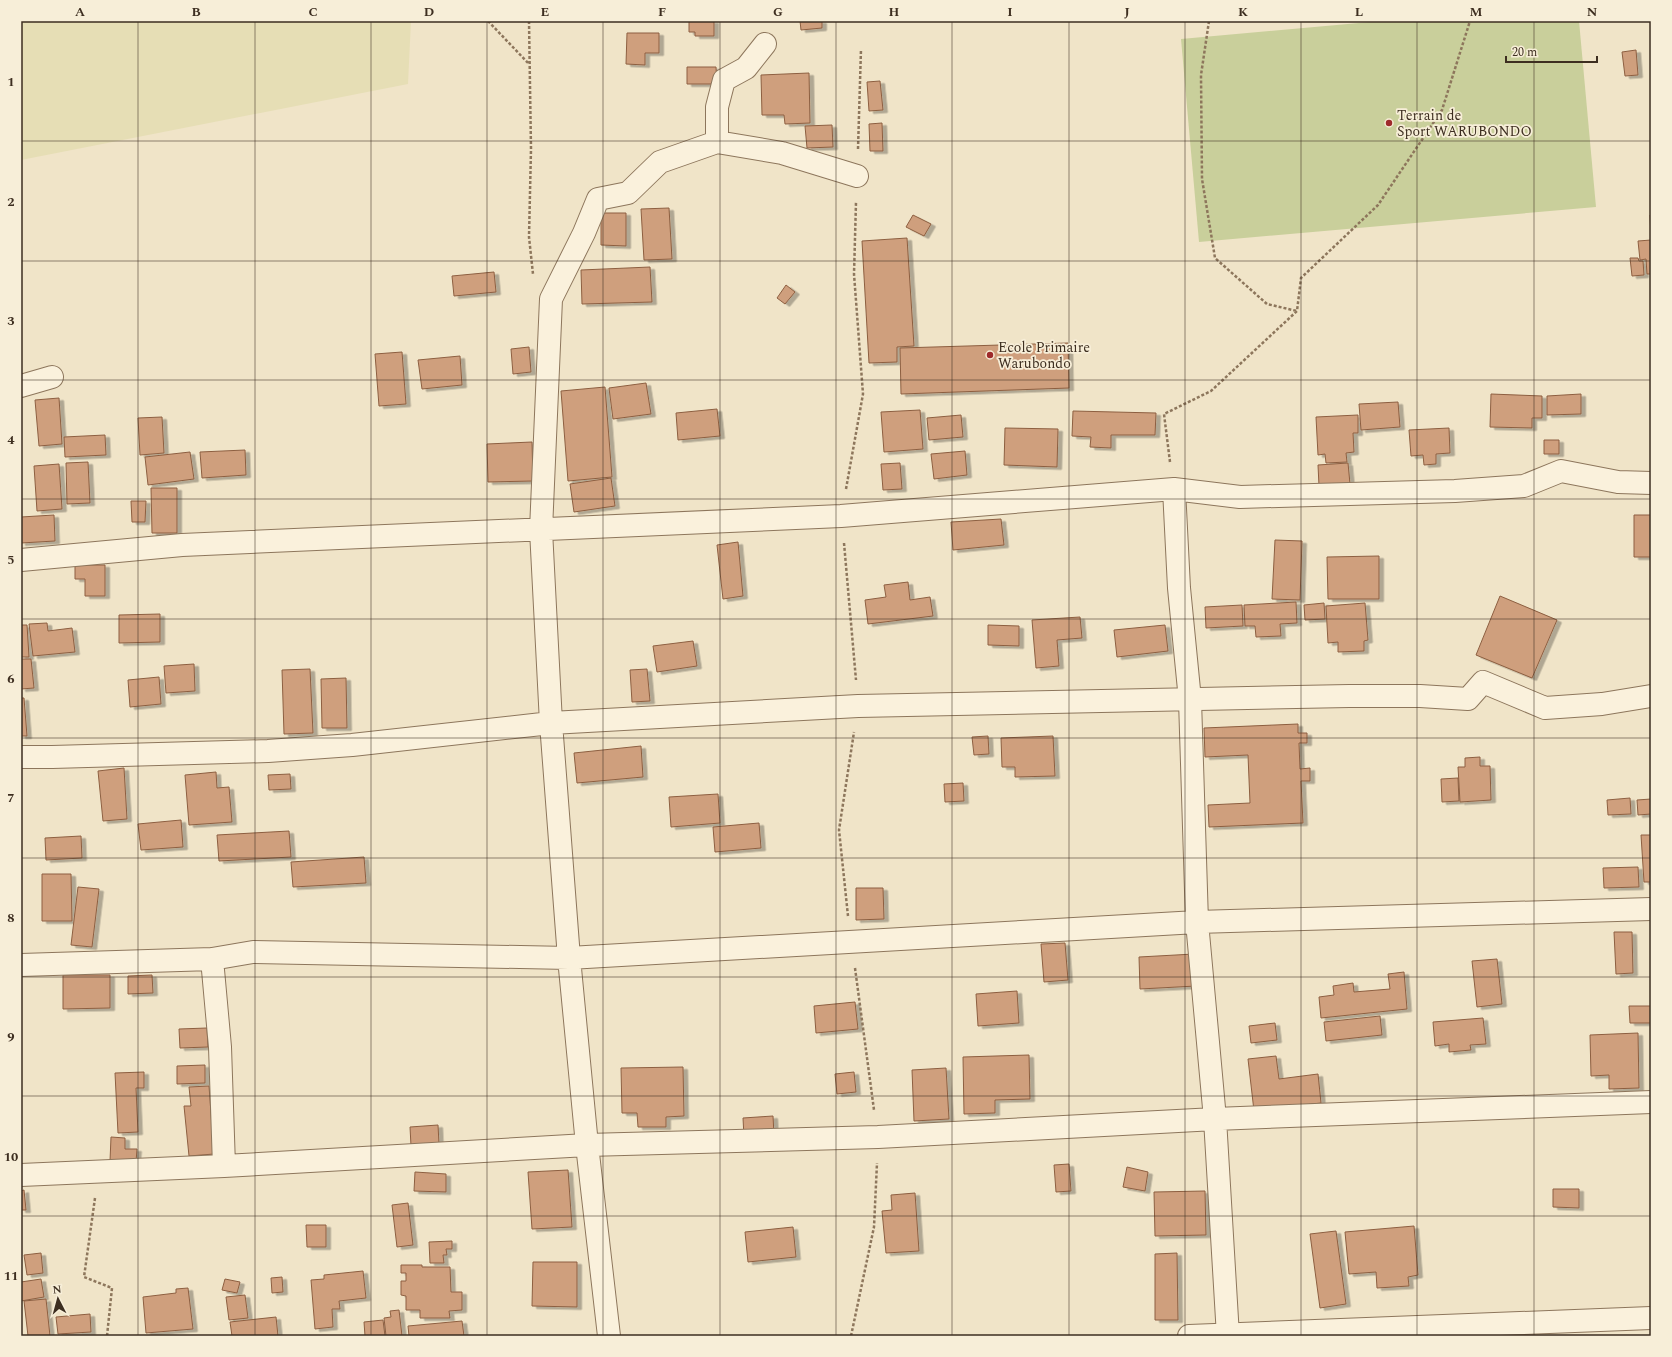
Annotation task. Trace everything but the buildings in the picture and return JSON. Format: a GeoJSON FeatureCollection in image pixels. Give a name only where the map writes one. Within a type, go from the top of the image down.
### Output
{"type":"FeatureCollection","features":[{"type":"Feature","properties":{"kind":"street"},"geometry":{"type":"LineString","coordinates":[[717,142],[717,107],[724,80],[746,68],[765,44]]}},
{"type":"Feature","properties":{"kind":"street"},"geometry":{"type":"LineString","coordinates":[[609,1336],[587,1145],[569,958],[551,723],[541,530],[550,299],[584,233],[598,199],[628,193],[660,162],[717,142],[782,153],[857,176]]}},
{"type":"Feature","properties":{"kind":"street"},"geometry":{"type":"LineString","coordinates":[[21,386],[52,377]]}},
{"type":"Feature","properties":{"kind":"street"},"geometry":{"type":"LineString","coordinates":[[21,560],[182,545],[841,516],[1174,490],[1240,497],[1455,491],[1524,486],[1561,471],[1618,482],[1651,483]]}},
{"type":"Feature","properties":{"kind":"street"},"geometry":{"type":"LineString","coordinates":[[1174,490],[1180,588],[1190,700],[1197,922],[1214,1119],[1228,1335]]}},
{"type":"Feature","properties":{"kind":"street"},"geometry":{"type":"LineString","coordinates":[[21,756],[76,757],[268,751],[352,745],[551,723],[858,706],[1349,696],[1420,696],[1468,699],[1483,682],[1545,708],[1602,704],[1651,696]]}},
{"type":"Feature","properties":{"kind":"street"},"geometry":{"type":"LineString","coordinates":[[21,965],[212,959],[253,952],[569,958],[1197,922],[1651,909]]}},
{"type":"Feature","properties":{"kind":"street"},"geometry":{"type":"LineString","coordinates":[[212,959],[220,1046],[224,1166]]}},
{"type":"Feature","properties":{"kind":"street"},"geometry":{"type":"LineString","coordinates":[[21,1175],[99,1170],[224,1166],[587,1145],[878,1137],[1214,1119],[1651,1102]]}},
{"type":"Feature","properties":{"kind":"street"},"geometry":{"type":"LineString","coordinates":[[1190,1336],[1651,1318]]}},
{"type":"Feature","properties":{"kind":"path"},"geometry":{"type":"LineString","coordinates":[[488,21],[529,64]]}},
{"type":"Feature","properties":{"kind":"path"},"geometry":{"type":"LineString","coordinates":[[529,21],[531,149],[529,237],[533,277],[550,299]]}},
{"type":"Feature","properties":{"kind":"path"},"geometry":{"type":"LineString","coordinates":[[1209,21],[1201,75],[1202,179],[1215,258],[1267,304],[1297,311]]}},
{"type":"Feature","properties":{"kind":"path"},"geometry":{"type":"LineString","coordinates":[[1174,490],[1164,414],[1210,391],[1297,311],[1301,278],[1378,205],[1442,110],[1470,21]]}},
{"type":"Feature","properties":{"kind":"path"},"geometry":{"type":"LineString","coordinates":[[99,1170],[84,1277],[112,1288],[108,1336]]}},
{"type":"Feature","properties":{"kind":"shaded area"},"geometry":{"type":"Polygon","coordinates":[[[21,21],[411,21],[408,84],[21,160],[21,21]]]}},
{"type":"Feature","properties":{"kind":"green space","name":"Terrain de Sport WARUBONDO"},"geometry":{"type":"Polygon","coordinates":[[[1381,21],[1579,21],[1596,207],[1199,242],[1181,39],[1381,21]]]}},
{"type":"Feature","properties":{"kind":"place","name":"Terrain de Sport WARUBONDO"},"geometry":{"type":"Point","coordinates":[1389,123]}},
{"type":"Feature","properties":{"kind":"place","name":"Ecole Primaire Warubondo"},"geometry":{"type":"Point","coordinates":[990,355]}}]}
